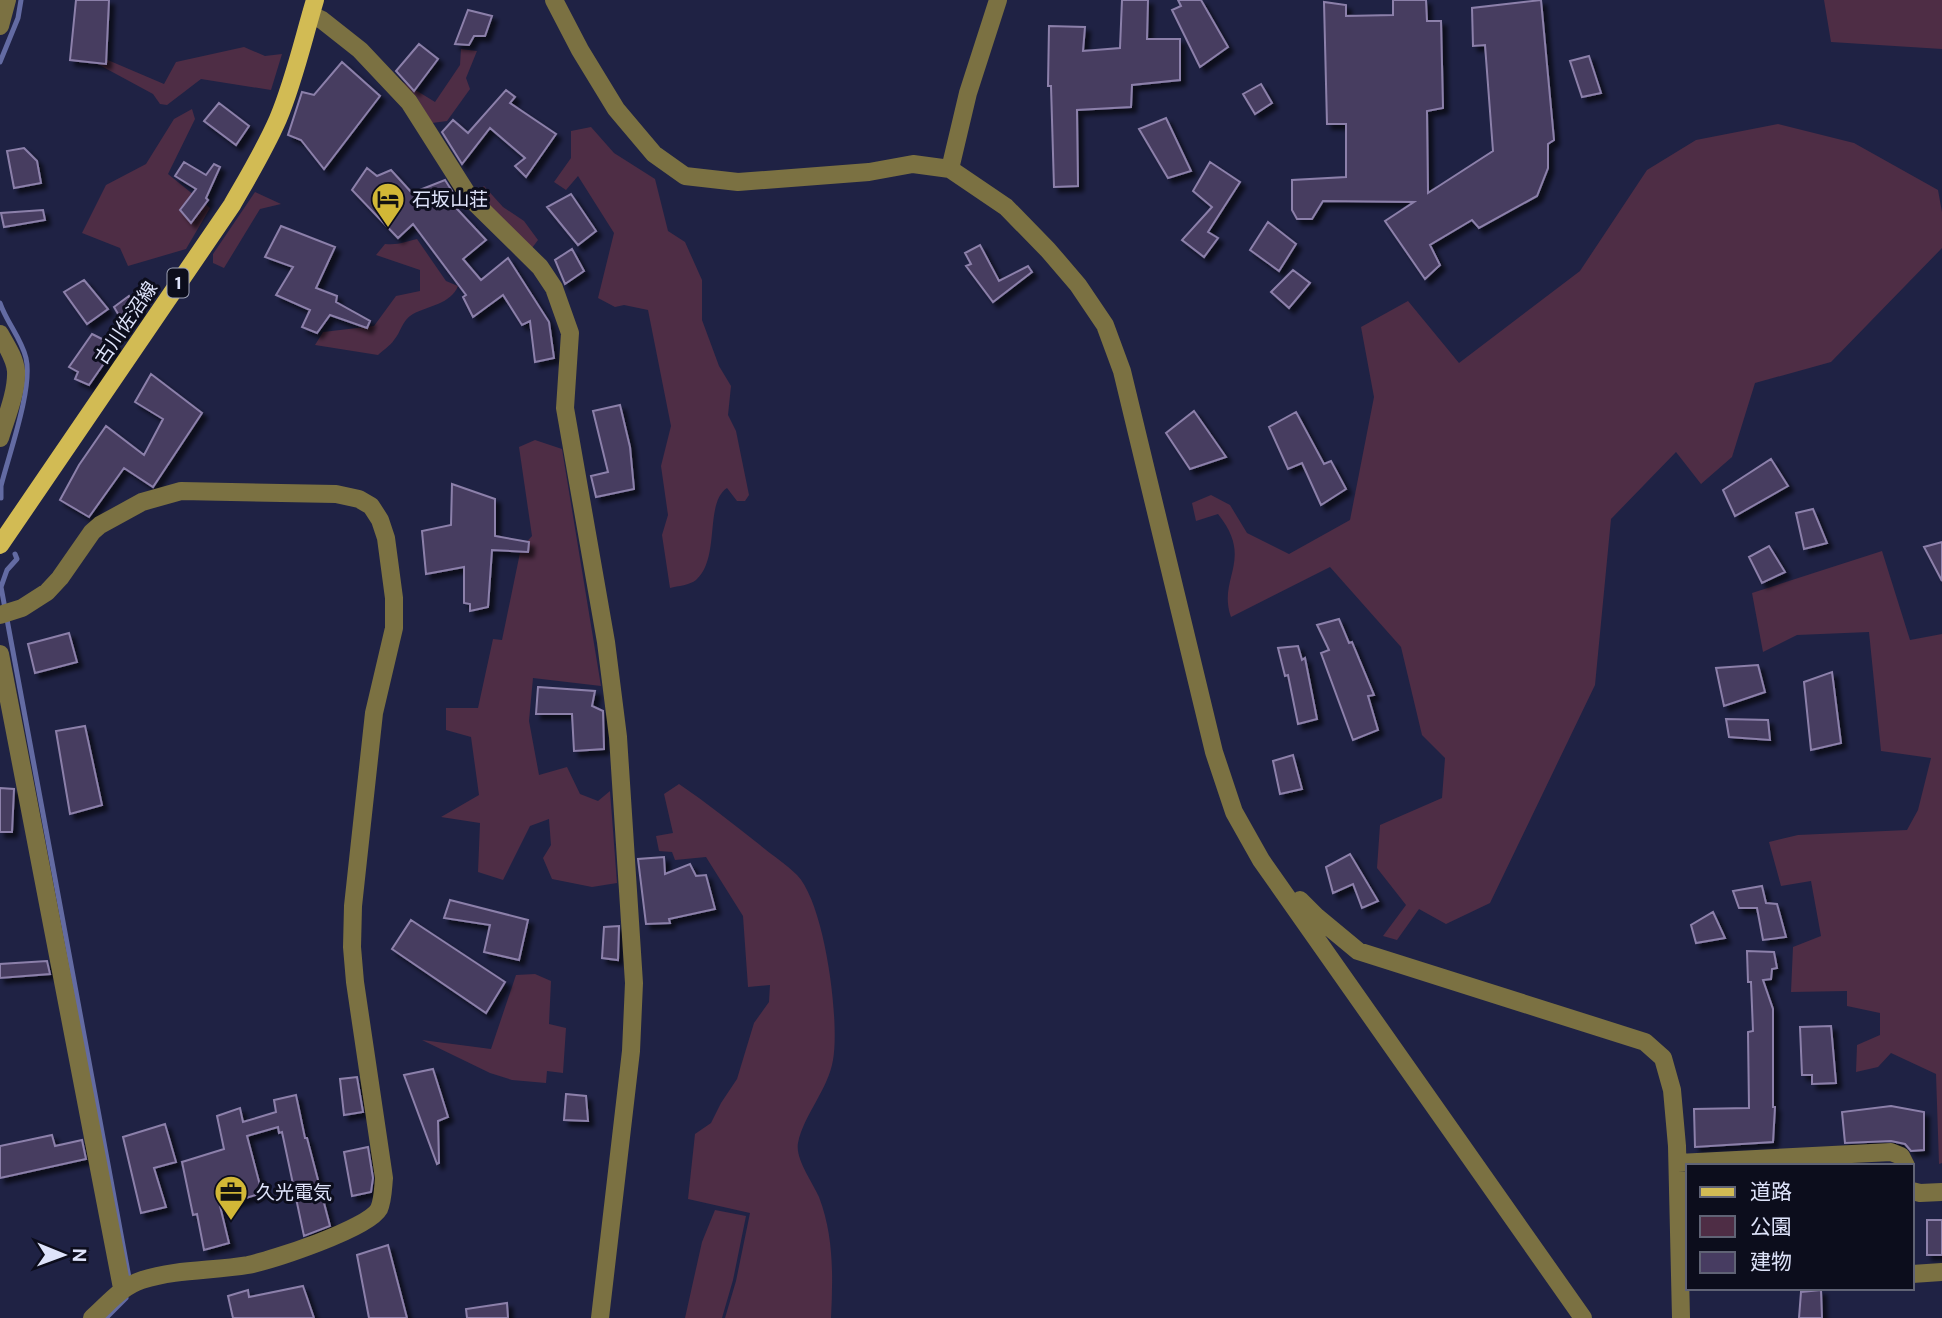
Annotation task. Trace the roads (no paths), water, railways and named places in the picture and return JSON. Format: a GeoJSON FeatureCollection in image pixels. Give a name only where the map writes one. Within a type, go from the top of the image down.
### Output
{"type":"FeatureCollection","features":[{"type":"Feature","properties":{"kind":"main road","name":"古川佐沼線"},"geometry":{"type":"LineString","coordinates":[[0,545],[244,183],[278,119],[313,7]]}},
{"type":"Feature","properties":{"kind":"street"},"geometry":{"type":"LineString","coordinates":[[0,26],[7,0]]}},
{"type":"Feature","properties":{"kind":"street"},"geometry":{"type":"LineString","coordinates":[[555,0],[580,50],[616,109],[654,154],[685,176],[738,182],[869,172],[912,164],[950,169],[1006,207],[1078,285],[1105,325],[1122,371],[1214,752],[1234,813],[1261,860],[1583,1318]]}},
{"type":"Feature","properties":{"kind":"street"},"geometry":{"type":"LineString","coordinates":[[950,169],[968,93],[998,0]]}},
{"type":"Feature","properties":{"kind":"street"},"geometry":{"type":"LineString","coordinates":[[313,7],[322,20],[360,50],[409,102],[470,198],[540,267],[554,288],[570,333],[565,408],[606,642],[618,737],[634,983],[631,1051],[600,1318]]}},
{"type":"Feature","properties":{"kind":"street"},"geometry":{"type":"LineString","coordinates":[[0,334],[9,349],[16,371],[0,438]]}},
{"type":"Feature","properties":{"kind":"street"},"geometry":{"type":"LineString","coordinates":[[8,612],[47,592],[92,532],[100,526],[142,502],[181,491],[336,494],[359,499],[371,506],[380,520],[386,538],[394,598],[394,628],[374,713],[353,906],[352,947],[384,1178],[378,1210],[370,1219],[345,1232],[250,1265],[166,1274],[141,1280],[122,1289],[92,1318]]}},
{"type":"Feature","properties":{"kind":"street"},"geometry":{"type":"LineString","coordinates":[[0,654],[122,1289]]}},
{"type":"Feature","properties":{"kind":"street"},"geometry":{"type":"LineString","coordinates":[[1261,860],[1317,917],[1358,951],[1644,1042],[1663,1058],[1672,1090],[1678,1163],[1681,1318]]}},
{"type":"Feature","properties":{"kind":"street"},"geometry":{"type":"LineString","coordinates":[[1678,1163],[1766,1163],[1891,1152],[1901,1156],[1905,1164]]}},
{"type":"Feature","properties":{"kind":"street"},"geometry":{"type":"LineString","coordinates":[[1914,1192],[1942,1192]]}},
{"type":"Feature","properties":{"kind":"street"},"geometry":{"type":"LineString","coordinates":[[1914,1274],[1942,1272]]}},
{"type":"Feature","properties":{"kind":"waterway"},"geometry":{"type":"LineString","coordinates":[[0,62],[18,18],[21,0]]}},
{"type":"Feature","properties":{"kind":"waterway"},"geometry":{"type":"LineString","coordinates":[[0,303],[24,351],[27,371],[23,403],[1,486],[1,498]]}},
{"type":"Feature","properties":{"kind":"waterway"},"geometry":{"type":"LineString","coordinates":[[15,554],[17,559],[7,570],[1,587],[130,1283]]}},
{"type":"Feature","properties":{"kind":"waterway"},"geometry":{"type":"LineString","coordinates":[[106,1318],[126,1298]]}},
{"type":"Feature","properties":{"kind":"place","name":"石坂山荘"},"geometry":{"type":"Point","coordinates":[388,229]}},
{"type":"Feature","properties":{"kind":"place","name":"久光電気"},"geometry":{"type":"Point","coordinates":[231,1222]}}]}
